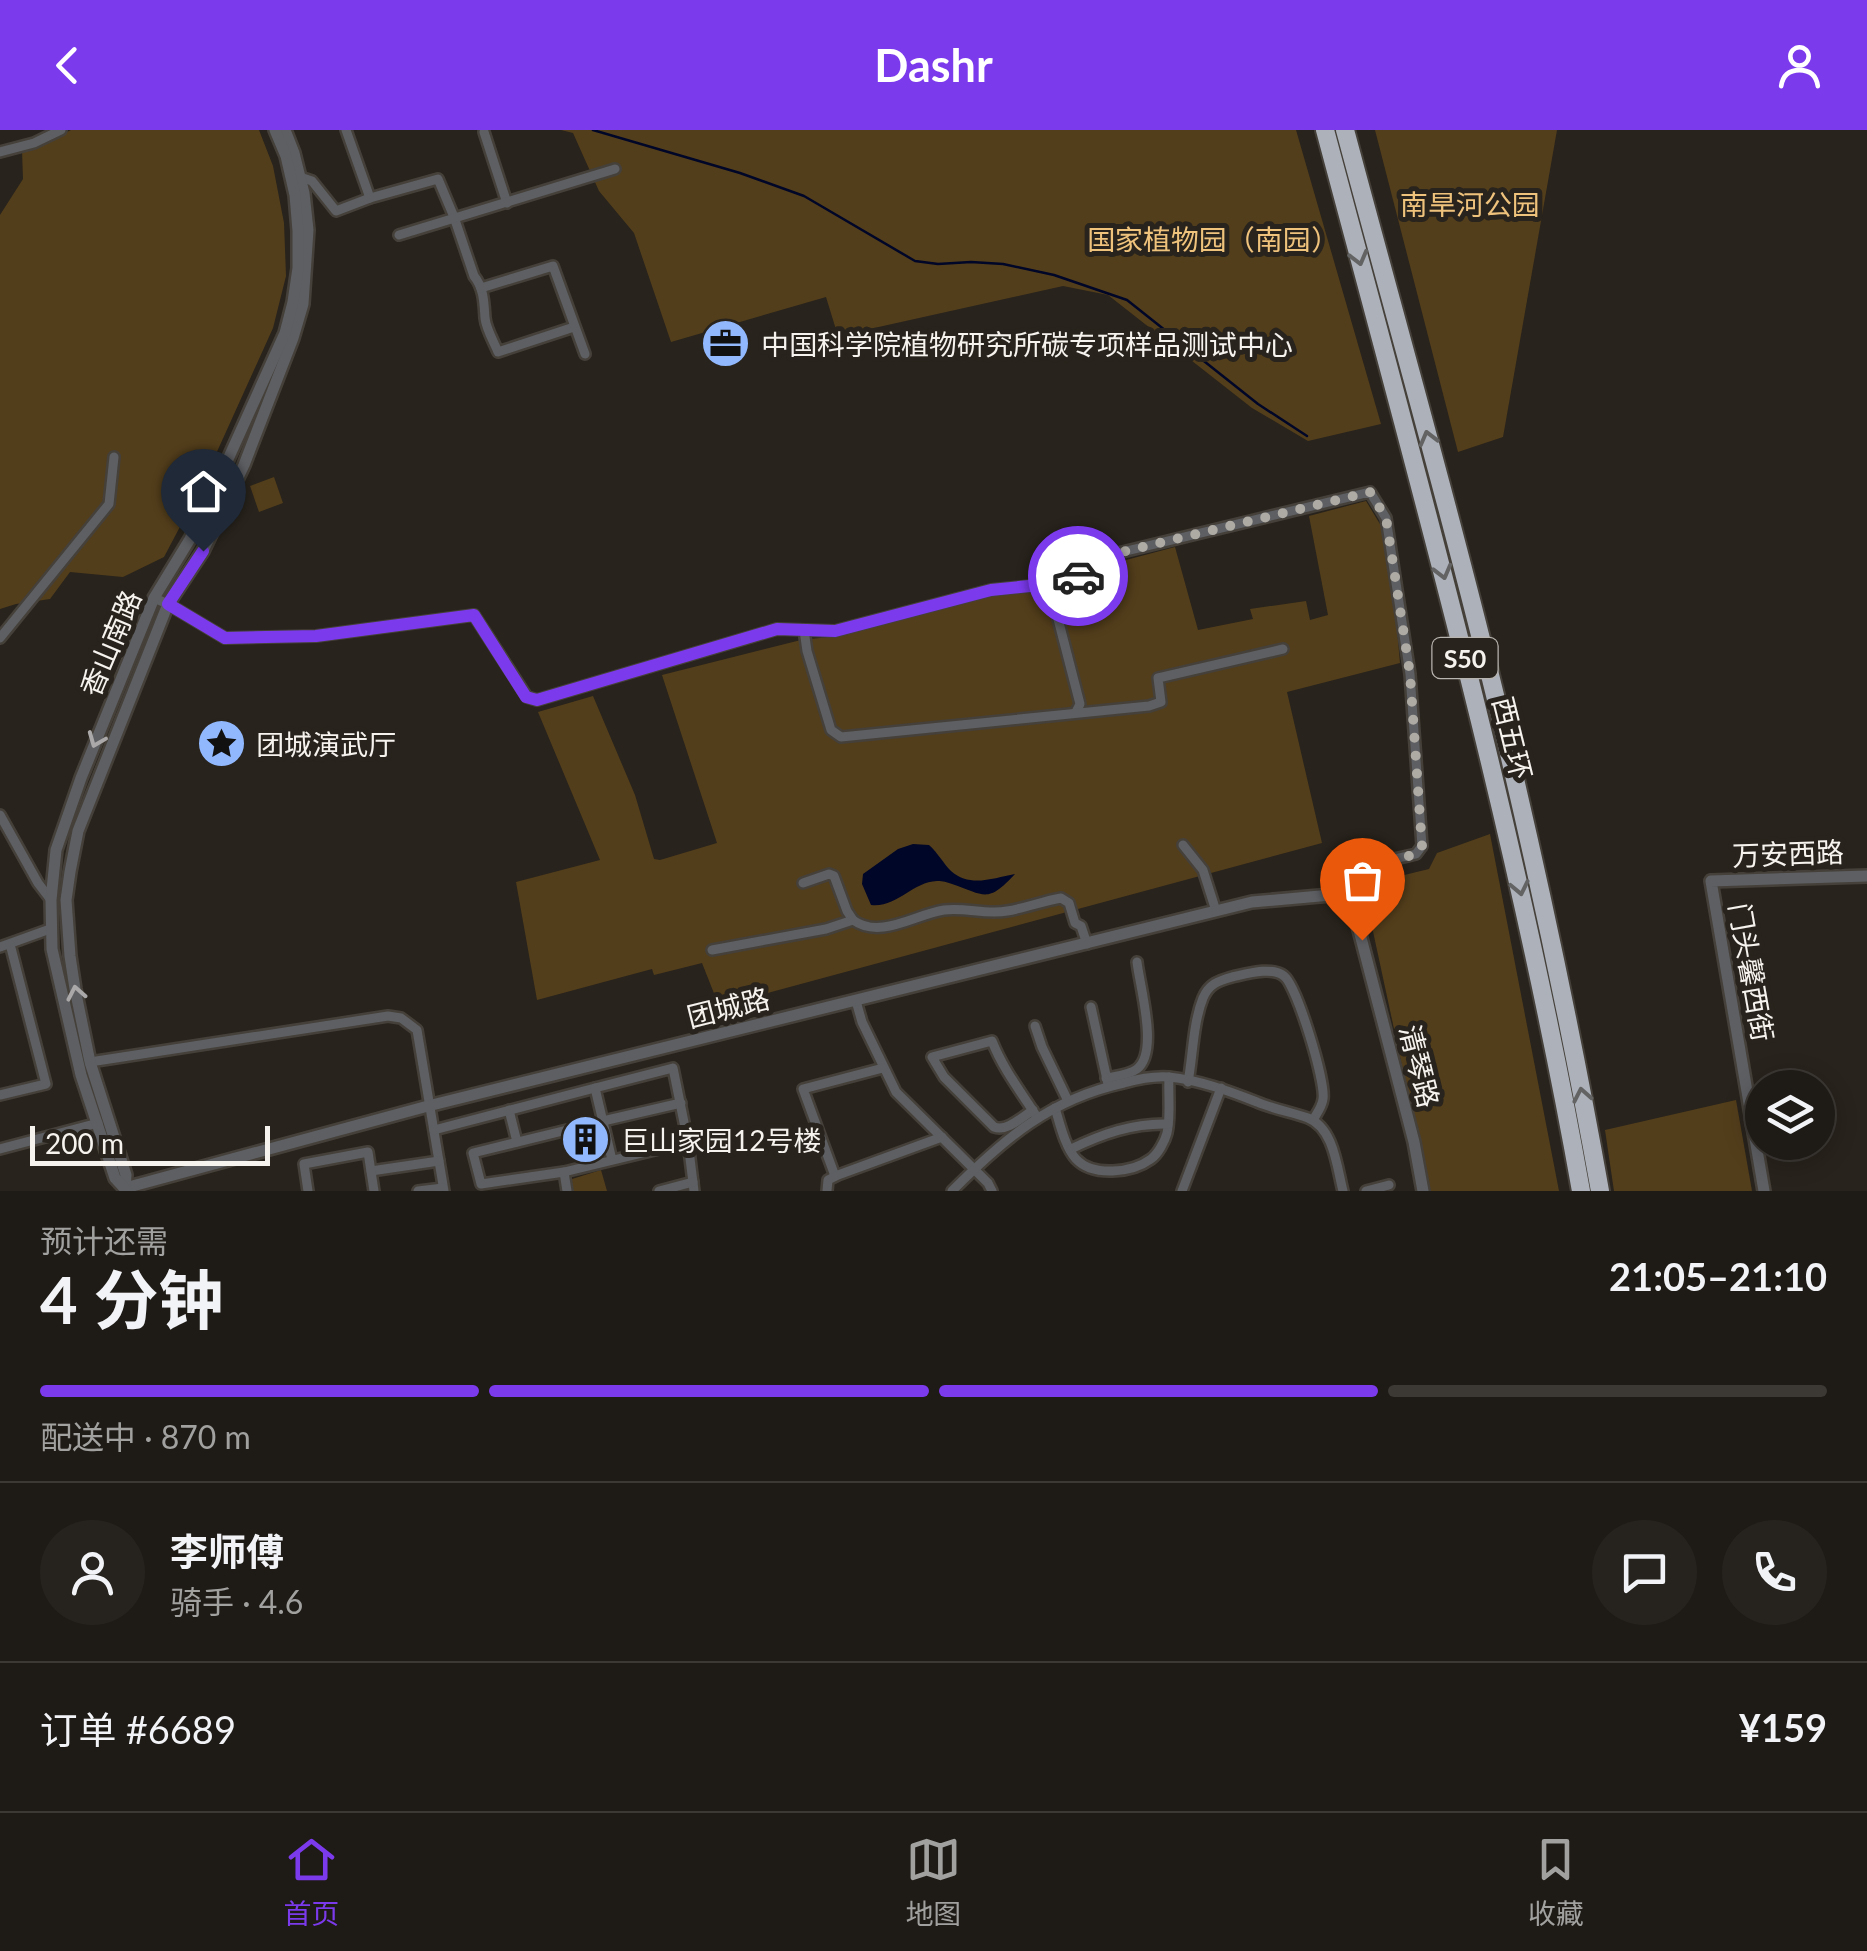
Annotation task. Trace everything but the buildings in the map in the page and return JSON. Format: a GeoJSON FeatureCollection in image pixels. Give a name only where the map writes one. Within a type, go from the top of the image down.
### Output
{"type":"FeatureCollection","features":[{"type":"Feature","properties":{"kind":"highway","name":"西五环"},"geometry":{"type":"LineString","coordinates":[[1325,130],[1483,727],[1540,980],[1580,1191]]}},
{"type":"Feature","properties":{"kind":"highway","name":"西五环"},"geometry":{"type":"LineString","coordinates":[[1345,130],[1502,722],[1559,975],[1600,1191]]}},
{"type":"Feature","properties":{"kind":"street"},"geometry":{"type":"LineString","coordinates":[[0,152],[34,143],[61,130]]}},
{"type":"Feature","properties":{"kind":"street","name":"香山南路"},"geometry":{"type":"LineString","coordinates":[[126,1190],[116,1178],[82,1074],[52,949],[56,850],[80,778],[154,598],[190,539],[285,333],[298,268],[298,230],[295,195],[275,130]]}},
{"type":"Feature","properties":{"kind":"street","name":"香山南路"},"geometry":{"type":"LineString","coordinates":[[126,1190],[126,1175],[90,1062],[70,956],[66,900],[70,872],[78,830],[168,604],[203,551],[244,465],[294,338],[303,304],[308,230],[304,193],[285,130]]}},
{"type":"Feature","properties":{"kind":"street"},"geometry":{"type":"LineString","coordinates":[[346,130],[370,198]]}},
{"type":"Feature","properties":{"kind":"street"},"geometry":{"type":"LineString","coordinates":[[484,132],[507,203]]}},
{"type":"Feature","properties":{"kind":"street"},"geometry":{"type":"LineString","coordinates":[[399,235],[615,169]]}},
{"type":"Feature","properties":{"kind":"street"},"geometry":{"type":"LineString","coordinates":[[300,177],[312,181],[336,211],[438,179],[474,276],[479,280],[485,319],[498,352],[574,327]]}},
{"type":"Feature","properties":{"kind":"street"},"geometry":{"type":"LineString","coordinates":[[481,288],[553,266],[584,354]]}},
{"type":"Feature","properties":{"kind":"street"},"geometry":{"type":"LineString","coordinates":[[0,638],[109,504],[114,457]]}},
{"type":"Feature","properties":{"kind":"street"},"geometry":{"type":"LineString","coordinates":[[154,598],[225,638],[316,636],[474,615],[526,697],[537,700],[777,629],[835,631],[991,590],[1068,582],[1110,555],[1370,492],[1386,518],[1410,674],[1422,846],[1416,854],[1366,868],[1356,877],[1347,898]]}},
{"type":"Feature","properties":{"kind":"street"},"geometry":{"type":"LineString","coordinates":[[1050,584],[1080,704],[1076,712]]}},
{"type":"Feature","properties":{"kind":"street"},"geometry":{"type":"LineString","coordinates":[[804,630],[831,730],[841,737],[1149,706],[1161,702],[1158,678],[1284,649]]}},
{"type":"Feature","properties":{"kind":"street"},"geometry":{"type":"LineString","coordinates":[[0,816],[51,900]]}},
{"type":"Feature","properties":{"kind":"street"},"geometry":{"type":"LineString","coordinates":[[1183,845],[1202,870],[1216,911]]}},
{"type":"Feature","properties":{"kind":"street"},"geometry":{"type":"LineString","coordinates":[[803,883],[829,874],[834,876],[854,920],[875,928],[945,910],[1009,911],[1061,898],[1069,903],[1087,944]]}},
{"type":"Feature","properties":{"kind":"street","name":"万安西路"},"geometry":{"type":"LineString","coordinates":[[1711,881],[1867,876]]}},
{"type":"Feature","properties":{"kind":"street","name":"门头馨西街"},"geometry":{"type":"LineString","coordinates":[[1711,881],[1764,1191]]}},
{"type":"Feature","properties":{"kind":"street","name":"团城路"},"geometry":{"type":"LineString","coordinates":[[126,1190],[428,1106],[1252,902],[1331,895],[1347,898]]}},
{"type":"Feature","properties":{"kind":"street","name":"清琴路"},"geometry":{"type":"LineString","coordinates":[[1347,898],[1353,907],[1414,1142],[1423,1191]]}},
{"type":"Feature","properties":{"kind":"street"},"geometry":{"type":"LineString","coordinates":[[712,950],[826,929],[854,920]]}},
{"type":"Feature","properties":{"kind":"street"},"geometry":{"type":"LineString","coordinates":[[0,1095],[46,1084],[5,946],[50,929]]}},
{"type":"Feature","properties":{"kind":"street"},"geometry":{"type":"LineString","coordinates":[[1035,1114],[1005,1069],[992,1041],[932,1057],[944,1077],[1000,1130],[1055,1108],[1129,1073],[1144,1060],[1147,1026],[1138,962]]}},
{"type":"Feature","properties":{"kind":"street"},"geometry":{"type":"LineString","coordinates":[[1188,1082],[1198,1013],[1214,982],[1275,971],[1288,978],[1323,1087],[1323,1103],[1313,1120]]}},
{"type":"Feature","properties":{"kind":"street"},"geometry":{"type":"LineString","coordinates":[[856,1001],[896,1092],[988,1182],[992,1191]]}},
{"type":"Feature","properties":{"kind":"street"},"geometry":{"type":"LineString","coordinates":[[1091,1008],[1107,1082]]}},
{"type":"Feature","properties":{"kind":"street"},"geometry":{"type":"LineString","coordinates":[[90,1062],[388,1016],[401,1018],[417,1030],[443,1189],[418,1191]]}},
{"type":"Feature","properties":{"kind":"street"},"geometry":{"type":"LineString","coordinates":[[1035,1026],[1068,1101]]}},
{"type":"Feature","properties":{"kind":"street"},"geometry":{"type":"LineString","coordinates":[[434,1130],[673,1068],[693,1186],[659,1191]]}},
{"type":"Feature","properties":{"kind":"street"},"geometry":{"type":"LineString","coordinates":[[835,1176],[803,1089],[883,1068]]}},
{"type":"Feature","properties":{"kind":"street"},"geometry":{"type":"LineString","coordinates":[[1107,1082],[1168,1077],[1221,1088],[1313,1120],[1323,1130],[1332,1150],[1343,1191]]}},
{"type":"Feature","properties":{"kind":"street"},"geometry":{"type":"LineString","coordinates":[[1055,1108],[1076,1159],[1091,1169],[1125,1169],[1151,1159],[1160,1149],[1168,1124],[1168,1077]]}},
{"type":"Feature","properties":{"kind":"street"},"geometry":{"type":"LineString","coordinates":[[595,1088],[612,1160]]}},
{"type":"Feature","properties":{"kind":"street"},"geometry":{"type":"LineString","coordinates":[[1182,1191],[1221,1088]]}},
{"type":"Feature","properties":{"kind":"street"},"geometry":{"type":"LineString","coordinates":[[603,1121],[681,1103]]}},
{"type":"Feature","properties":{"kind":"street"},"geometry":{"type":"LineString","coordinates":[[509,1110],[517,1142]]}},
{"type":"Feature","properties":{"kind":"street"},"geometry":{"type":"LineString","coordinates":[[952,1191],[1035,1114]]}},
{"type":"Feature","properties":{"kind":"street"},"geometry":{"type":"LineString","coordinates":[[0,1150],[98,1123]]}},
{"type":"Feature","properties":{"kind":"street"},"geometry":{"type":"LineString","coordinates":[[1071,1149],[1131,1126],[1168,1124]]}},
{"type":"Feature","properties":{"kind":"street"},"geometry":{"type":"LineString","coordinates":[[567,1130],[473,1152],[481,1184],[564,1172],[688,1142]]}},
{"type":"Feature","properties":{"kind":"street"},"geometry":{"type":"LineString","coordinates":[[827,1191],[828,1180],[835,1176],[942,1138]]}},
{"type":"Feature","properties":{"kind":"street"},"geometry":{"type":"LineString","coordinates":[[308,1191],[304,1164],[368,1152],[374,1191]]}},
{"type":"Feature","properties":{"kind":"street"},"geometry":{"type":"LineString","coordinates":[[370,1171],[439,1161]]}},
{"type":"Feature","properties":{"kind":"street"},"geometry":{"type":"LineString","coordinates":[[564,1172],[568,1191]]}},
{"type":"Feature","properties":{"kind":"street"},"geometry":{"type":"LineString","coordinates":[[1366,1191],[1389,1185]]}},
{"type":"Feature","properties":{"kind":"green space"},"geometry":{"type":"Polygon","coordinates":[[[71,130],[259,130],[273,166],[284,223],[286,276],[273,328],[201,487],[164,557],[123,577],[70,572],[50,599],[0,609],[0,215],[23,179],[22,150],[71,130]]]}},
{"type":"Feature","properties":{"kind":"green space","name":"国家植物园（南园）"},"geometry":{"type":"Polygon","coordinates":[[[561,130],[1296,130],[1381,424],[1308,441],[1252,408],[1108,295],[1063,286],[838,336],[826,297],[671,342],[634,233],[599,191],[573,133],[561,130]]]}},
{"type":"Feature","properties":{"kind":"green space","name":"南旱河公园"},"geometry":{"type":"Polygon","coordinates":[[[1375,130],[1557,130],[1503,437],[1458,452],[1375,130]]]}},
{"type":"Feature","properties":{"kind":"green space"},"geometry":{"type":"Polygon","coordinates":[[[274,477],[283,503],[259,512],[250,486],[274,477]]]}},
{"type":"Feature","properties":{"kind":"green space"},"geometry":{"type":"Polygon","coordinates":[[[1366,501],[1389,539],[1400,663],[1287,692],[1322,843],[719,1006],[702,963],[654,975],[652,969],[537,1000],[516,882],[600,860],[538,712],[593,696],[635,795],[654,859],[660,860],[717,843],[662,675],[801,640],[838,636],[997,594],[1069,588],[1126,560],[1175,547],[1198,630],[1253,619],[1250,609],[1306,601],[1310,620],[1328,615],[1309,516],[1366,501]]]}},
{"type":"Feature","properties":{"kind":"green space"},"geometry":{"type":"Polygon","coordinates":[[[1490,834],[1559,1191],[1429,1191],[1363,885],[1429,869],[1437,853],[1490,834]]]}},
{"type":"Feature","properties":{"kind":"green space"},"geometry":{"type":"Polygon","coordinates":[[[1736,1100],[1752,1191],[1614,1191],[1605,1130],[1736,1100]]]}},
{"type":"Feature","properties":{"kind":"green space"},"geometry":{"type":"Polygon","coordinates":[[[601,1170],[607,1191],[572,1191],[572,1179],[601,1170]]]}},
{"type":"Feature","properties":{"kind":"water"},"geometry":{"type":"Polygon","coordinates":[[[913,844],[929,845],[951,871],[966,879],[1015,874],[992,893],[972,892],[937,881],[889,903],[871,905],[862,884],[863,874],[898,849],[913,844]]]}},
{"type":"Feature","properties":{"kind":"waterway"},"geometry":{"type":"LineString","coordinates":[[593,130],[804,196],[915,261],[1003,264],[1054,275],[1127,300],[1258,404],[1307,436]]}},
{"type":"Feature","properties":{"kind":"way so far"},"geometry":{"type":"LineString","coordinates":[[1078,576],[1110,555],[1370,492],[1386,518],[1410,674],[1422,846],[1416,854],[1366,868],[1356,877],[1347,898],[1362,940]]}},
{"type":"Feature","properties":{"kind":"place","name":"中国科学院植物研究所碳专项样品测试中心"},"geometry":{"type":"Point","coordinates":[726,344]}},
{"type":"Feature","properties":{"kind":"place","name":"团城演武厅"},"geometry":{"type":"Point","coordinates":[221,744]}},
{"type":"Feature","properties":{"kind":"place","name":"巨山家园12号楼"},"geometry":{"type":"Point","coordinates":[586,1140]}},
{"type":"Feature","properties":{"kind":"route"},"geometry":{"type":"LineString","coordinates":[[203,551],[168,604],[225,638],[316,636],[474,615],[526,697],[537,700],[777,629],[835,631],[991,590],[1068,582],[1078,576]]}}]}
